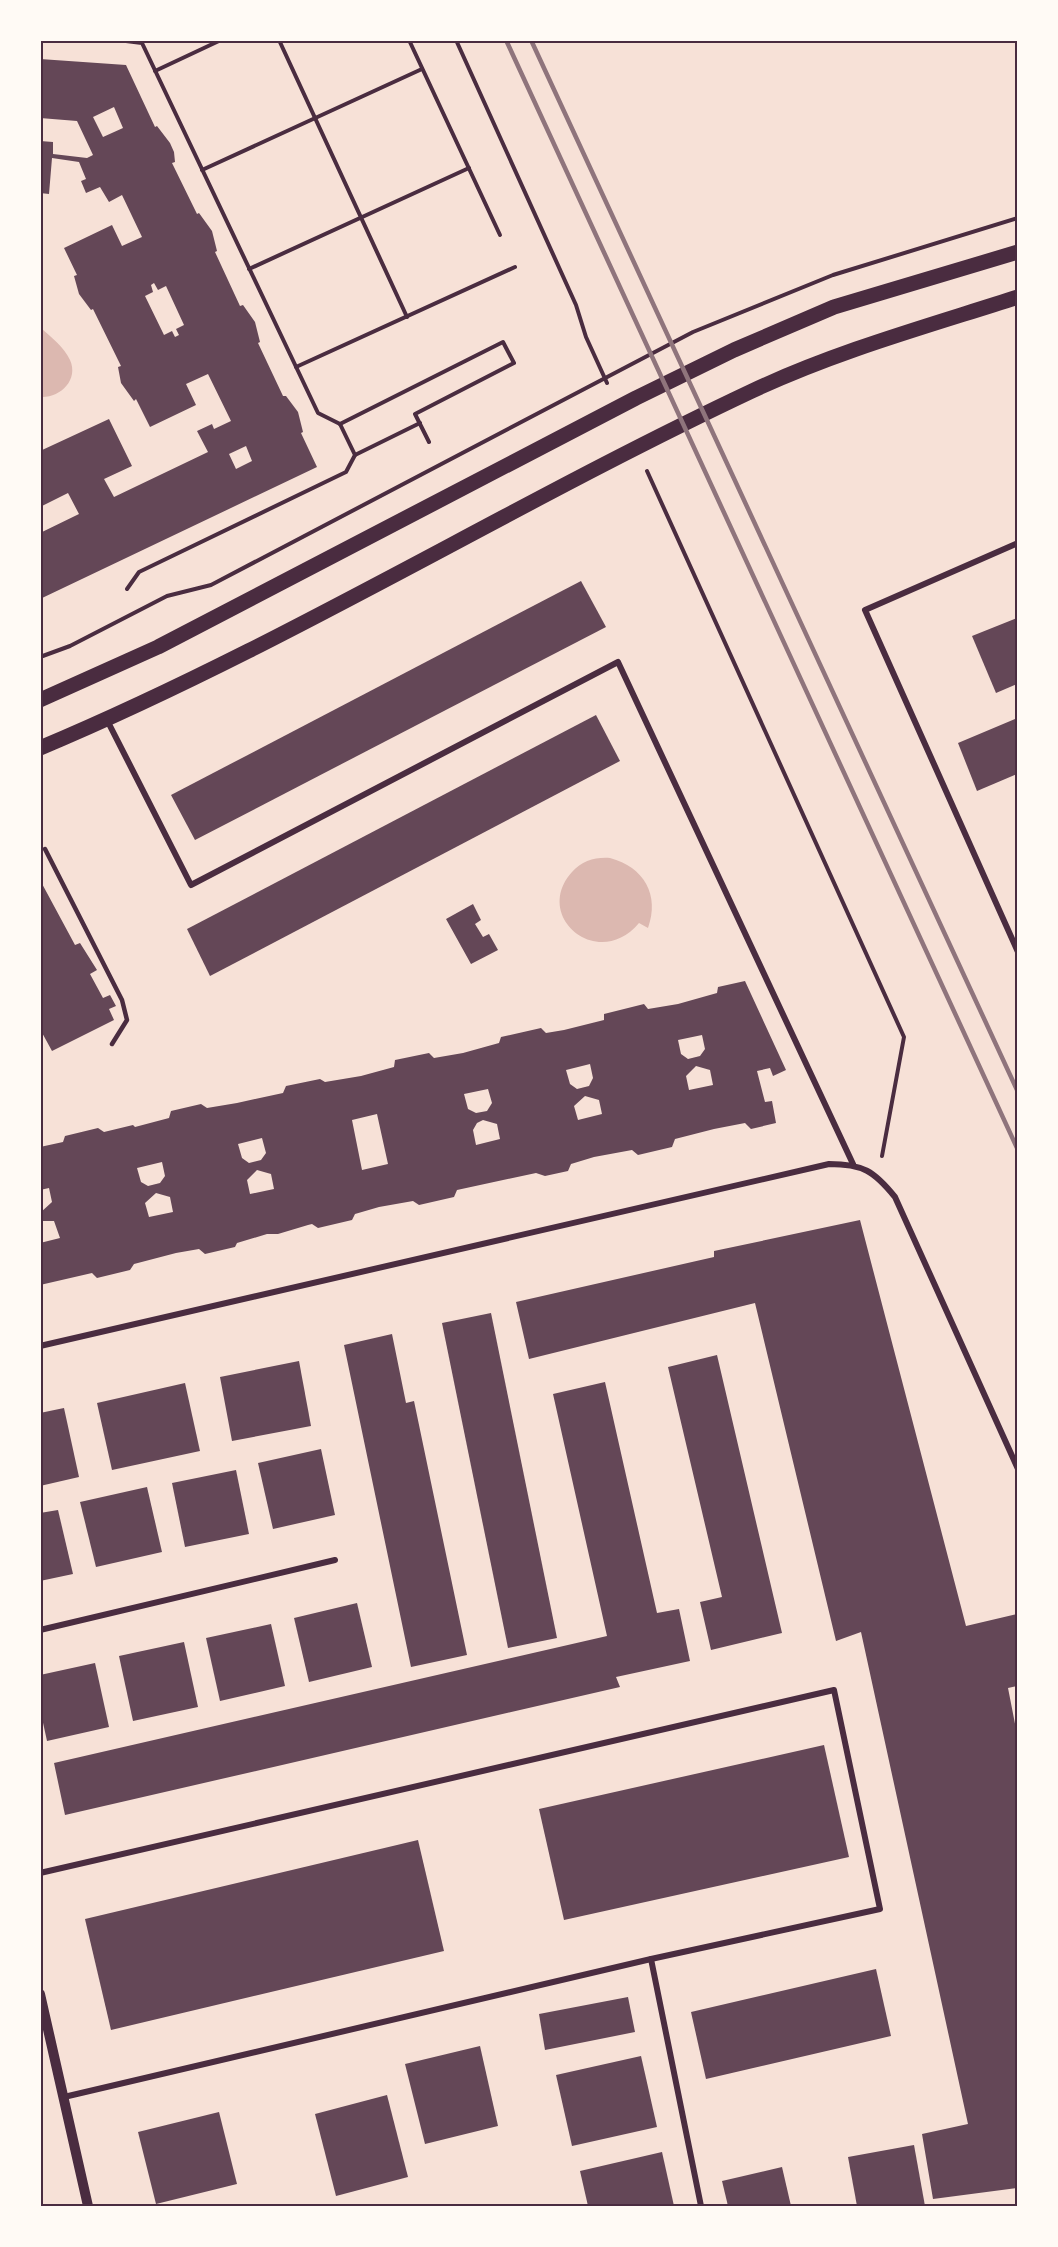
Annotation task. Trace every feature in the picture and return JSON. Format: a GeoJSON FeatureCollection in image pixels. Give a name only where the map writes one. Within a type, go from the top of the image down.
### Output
{"type":"FeatureCollection","features":[{"type":"Feature","properties":{"kind":"main road"},"geometry":{"type":"LineString","coordinates":[[40,700],[159,647],[636,398],[734,350],[834,307],[1017,252]]}},
{"type":"Feature","properties":{"kind":"main road"},"geometry":{"type":"LineString","coordinates":[[40,748],[108,720],[225,663],[754,390],[852,350],[1017,297]]}},
{"type":"Feature","properties":{"kind":"street"},"geometry":{"type":"LineString","coordinates":[[1017,543],[864,610],[1017,952]]}},
{"type":"Feature","properties":{"kind":"street"},"geometry":{"type":"LineString","coordinates":[[108,720],[191,885],[618,662],[853,1164]]}},
{"type":"Feature","properties":{"kind":"street"},"geometry":{"type":"LineString","coordinates":[[40,1346],[829,1164],[853,1164],[878,1176],[895,1197],[1017,1469]]}},
{"type":"Feature","properties":{"kind":"street"},"geometry":{"type":"LineString","coordinates":[[40,1630],[334,1560]]}},
{"type":"Feature","properties":{"kind":"street"},"geometry":{"type":"LineString","coordinates":[[40,1873],[834,1690],[880,1910],[651,1959],[64,2097]]}},
{"type":"Feature","properties":{"kind":"street"},"geometry":{"type":"LineString","coordinates":[[651,1959],[701,2206]]}},
{"type":"Feature","properties":{"kind":"street"},"geometry":{"type":"LineString","coordinates":[[40,1994],[88,2206]]}},
{"type":"Feature","properties":{"kind":"lane"},"geometry":{"type":"LineString","coordinates":[[45,849],[122,999],[127,1020],[112,1044]]}},
{"type":"Feature","properties":{"kind":"path"},"geometry":{"type":"LineString","coordinates":[[118,40],[142,42],[318,413],[340,424],[356,455]]}},
{"type":"Feature","properties":{"kind":"path"},"geometry":{"type":"LineString","coordinates":[[155,71],[221,40]]}},
{"type":"Feature","properties":{"kind":"path"},"geometry":{"type":"LineString","coordinates":[[279,40],[407,317]]}},
{"type":"Feature","properties":{"kind":"path"},"geometry":{"type":"LineString","coordinates":[[410,40],[500,235]]}},
{"type":"Feature","properties":{"kind":"path"},"geometry":{"type":"LineString","coordinates":[[456,40],[576,305],[586,337]]}},
{"type":"Feature","properties":{"kind":"path"},"geometry":{"type":"LineString","coordinates":[[202,170],[422,69]]}},
{"type":"Feature","properties":{"kind":"path"},"geometry":{"type":"LineString","coordinates":[[249,269],[469,168]]}},
{"type":"Feature","properties":{"kind":"path"},"geometry":{"type":"LineString","coordinates":[[296,367],[515,267]]}},
{"type":"Feature","properties":{"kind":"path"},"geometry":{"type":"LineString","coordinates":[[340,424],[503,342],[514,363],[415,414],[429,442]]}},
{"type":"Feature","properties":{"kind":"path"},"geometry":{"type":"LineString","coordinates":[[127,589],[139,572],[346,472],[356,455],[420,423]]}},
{"type":"Feature","properties":{"kind":"path"},"geometry":{"type":"LineString","coordinates":[[666,512],[904,1037],[878,1176]]}},
{"type":"Feature","properties":{"kind":"shaded area"},"geometry":{"type":"Polygon","coordinates":[[[41,328],[57,342],[70,360],[72,367],[70,381],[66,386],[48,397],[41,397],[41,328]]]}},
{"type":"Feature","properties":{"kind":"shaded area"},"geometry":{"type":"Polygon","coordinates":[[[610,858],[632,868],[646,884],[652,904],[648,928],[639,923],[623,937],[606,942],[589,940],[575,932],[565,920],[560,905],[562,889],[572,872],[584,862],[610,858]]]}},
{"type":"Feature","properties":{"kind":"building"},"geometry":{"type":"Polygon","coordinates":[[[40,59],[126,65],[155,127],[157,126],[170,143],[175,162],[172,163],[197,214],[199,213],[212,231],[217,251],[215,252],[240,306],[243,305],[255,322],[260,342],[258,343],[283,396],[286,396],[298,412],[303,432],[301,433],[317,467],[40,599],[40,533],[79,514],[68,493],[40,507],[40,451],[109,419],[132,466],[104,479],[114,497],[208,452],[197,431],[212,424],[214,429],[231,421],[208,374],[186,384],[196,405],[150,427],[136,399],[134,401],[121,383],[118,367],[121,366],[93,309],[91,310],[79,294],[74,276],[77,275],[64,248],[112,225],[122,246],[142,237],[122,195],[109,202],[100,187],[86,193],[81,181],[86,179],[79,162],[52,158],[49,194],[40,193],[40,141],[53,142],[53,154],[87,158],[93,155],[77,121],[40,118],[40,59]],[[114,107],[93,117],[103,137],[123,128],[114,107]],[[154,283],[151,285],[153,292],[145,296],[164,335],[172,331],[175,337],[179,335],[176,329],[184,325],[166,286],[158,290],[154,283]],[[246,446],[229,454],[236,469],[252,461],[246,446]]]}},
{"type":"Feature","properties":{"kind":"building"},"geometry":{"type":"Polygon","coordinates":[[[581,581],[606,627],[195,840],[171,795],[581,581]]]}},
{"type":"Feature","properties":{"kind":"building"},"geometry":{"type":"Polygon","coordinates":[[[1017,618],[1017,684],[996,693],[972,636],[1017,618]]]}},
{"type":"Feature","properties":{"kind":"building"},"geometry":{"type":"Polygon","coordinates":[[[596,715],[620,761],[210,976],[187,929],[596,715]]]}},
{"type":"Feature","properties":{"kind":"building"},"geometry":{"type":"Polygon","coordinates":[[[1015,719],[1017,774],[977,791],[958,743],[1015,719]]]}},
{"type":"Feature","properties":{"kind":"building"},"geometry":{"type":"Polygon","coordinates":[[[40,880],[75,945],[80,943],[97,970],[90,974],[103,998],[110,995],[116,1006],[109,1009],[114,1020],[52,1051],[40,1029],[40,880]]]}},
{"type":"Feature","properties":{"kind":"building"},"geometry":{"type":"Polygon","coordinates":[[[473,904],[481,920],[475,924],[483,937],[489,934],[498,950],[471,964],[446,919],[473,904]]]}},
{"type":"Feature","properties":{"kind":"building"},"geometry":{"type":"Polygon","coordinates":[[[745,981],[786,1070],[773,1076],[770,1068],[757,1071],[765,1102],[772,1101],[776,1123],[751,1129],[745,1123],[714,1129],[675,1139],[672,1147],[638,1155],[632,1150],[594,1157],[571,1164],[568,1171],[545,1176],[536,1173],[457,1190],[454,1197],[419,1205],[413,1201],[379,1207],[355,1214],[352,1220],[318,1228],[312,1224],[278,1234],[267,1234],[237,1243],[235,1247],[205,1254],[199,1249],[176,1253],[134,1264],[130,1270],[97,1278],[92,1273],[40,1285],[40,1243],[60,1238],[54,1221],[40,1221],[40,1213],[52,1202],[49,1188],[40,1190],[40,1147],[63,1142],[65,1136],[98,1128],[104,1132],[133,1125],[135,1127],[169,1118],[171,1111],[201,1104],[207,1108],[237,1103],[283,1093],[286,1086],[320,1079],[325,1082],[361,1076],[394,1067],[395,1060],[429,1053],[434,1058],[463,1053],[499,1043],[501,1037],[541,1028],[546,1033],[564,1030],[604,1020],[604,1014],[644,1004],[648,1009],[678,1004],[717,993],[718,987],[745,981]],[[702,1035],[678,1040],[681,1054],[688,1059],[700,1056],[705,1049],[702,1035]],[[590,1064],[566,1070],[570,1084],[577,1089],[589,1086],[593,1078],[590,1064]],[[696,1066],[686,1076],[689,1090],[713,1085],[710,1070],[696,1066]],[[488,1089],[464,1094],[468,1109],[476,1113],[487,1111],[492,1103],[488,1089]],[[585,1096],[574,1106],[578,1120],[602,1114],[599,1100],[585,1096]],[[377,1114],[352,1120],[362,1170],[388,1164],[377,1114]],[[483,1120],[477,1123],[473,1130],[476,1145],[500,1139],[497,1124],[483,1120]],[[262,1138],[238,1144],[242,1158],[249,1163],[261,1160],[266,1153],[262,1138]],[[162,1162],[137,1168],[141,1182],[148,1186],[160,1183],[165,1176],[162,1162]],[[257,1170],[247,1180],[250,1194],[274,1189],[271,1174],[257,1170]],[[156,1193],[145,1203],[149,1217],[173,1212],[170,1197],[156,1193]]]}},
{"type":"Feature","properties":{"kind":"building"},"geometry":{"type":"Polygon","coordinates":[[[860,1220],[966,1626],[1017,1614],[1017,1686],[1008,1688],[1017,1734],[1017,2188],[933,2199],[922,2134],[968,2124],[861,1632],[836,1641],[755,1303],[529,1359],[516,1302],[714,1257],[714,1251],[860,1220]]]}},
{"type":"Feature","properties":{"kind":"building"},"geometry":{"type":"Polygon","coordinates":[[[491,1313],[557,1638],[508,1648],[442,1323],[491,1313]]]}},
{"type":"Feature","properties":{"kind":"building"},"geometry":{"type":"Polygon","coordinates":[[[392,1334],[406,1403],[414,1401],[467,1655],[411,1667],[344,1345],[392,1334]]]}},
{"type":"Feature","properties":{"kind":"building"},"geometry":{"type":"Polygon","coordinates":[[[717,1355],[782,1633],[711,1650],[700,1602],[722,1597],[668,1367],[717,1355]]]}},
{"type":"Feature","properties":{"kind":"building"},"geometry":{"type":"Polygon","coordinates":[[[299,1361],[311,1426],[232,1441],[220,1377],[299,1361]]]}},
{"type":"Feature","properties":{"kind":"building"},"geometry":{"type":"Polygon","coordinates":[[[605,1382],[657,1613],[679,1609],[690,1661],[616,1677],[620,1687],[65,1815],[54,1763],[607,1636],[553,1394],[605,1382]]]}},
{"type":"Feature","properties":{"kind":"building"},"geometry":{"type":"Polygon","coordinates":[[[185,1383],[200,1451],[112,1470],[97,1403],[185,1383]]]}},
{"type":"Feature","properties":{"kind":"building"},"geometry":{"type":"Polygon","coordinates":[[[64,1408],[79,1477],[40,1486],[40,1413],[64,1408]]]}},
{"type":"Feature","properties":{"kind":"building"},"geometry":{"type":"Polygon","coordinates":[[[321,1449],[335,1515],[273,1529],[258,1463],[321,1449]]]}},
{"type":"Feature","properties":{"kind":"building"},"geometry":{"type":"Polygon","coordinates":[[[236,1470],[249,1534],[185,1547],[172,1483],[236,1470]]]}},
{"type":"Feature","properties":{"kind":"building"},"geometry":{"type":"Polygon","coordinates":[[[147,1487],[162,1552],[96,1567],[80,1502],[147,1487]]]}},
{"type":"Feature","properties":{"kind":"building"},"geometry":{"type":"Polygon","coordinates":[[[58,1510],[73,1574],[40,1581],[40,1513],[58,1510]]]}},
{"type":"Feature","properties":{"kind":"building"},"geometry":{"type":"Polygon","coordinates":[[[357,1603],[372,1667],[309,1682],[294,1618],[357,1603]]]}},
{"type":"Feature","properties":{"kind":"building"},"geometry":{"type":"Polygon","coordinates":[[[271,1624],[285,1686],[220,1701],[206,1638],[271,1624]]]}},
{"type":"Feature","properties":{"kind":"building"},"geometry":{"type":"Polygon","coordinates":[[[184,1642],[198,1707],[133,1721],[119,1656],[184,1642]]]}},
{"type":"Feature","properties":{"kind":"building"},"geometry":{"type":"Polygon","coordinates":[[[95,1663],[109,1727],[47,1741],[40,1709],[40,1675],[95,1663]]]}},
{"type":"Feature","properties":{"kind":"building"},"geometry":{"type":"Polygon","coordinates":[[[824,1745],[849,1857],[564,1920],[539,1809],[824,1745]]]}},
{"type":"Feature","properties":{"kind":"building"},"geometry":{"type":"Polygon","coordinates":[[[418,1840],[444,1951],[111,2030],[85,1919],[418,1840]]]}},
{"type":"Feature","properties":{"kind":"building"},"geometry":{"type":"Polygon","coordinates":[[[876,1969],[891,2036],[706,2079],[691,2012],[876,1969]]]}},
{"type":"Feature","properties":{"kind":"building"},"geometry":{"type":"Polygon","coordinates":[[[628,1997],[635,2032],[545,2050],[539,2014],[628,1997]]]}},
{"type":"Feature","properties":{"kind":"building"},"geometry":{"type":"Polygon","coordinates":[[[480,2046],[498,2126],[425,2144],[405,2064],[480,2046]]]}},
{"type":"Feature","properties":{"kind":"building"},"geometry":{"type":"Polygon","coordinates":[[[641,2056],[657,2127],[572,2146],[556,2075],[641,2056]]]}},
{"type":"Feature","properties":{"kind":"building"},"geometry":{"type":"Polygon","coordinates":[[[387,2095],[408,2177],[336,2196],[315,2114],[387,2095]]]}},
{"type":"Feature","properties":{"kind":"building"},"geometry":{"type":"Polygon","coordinates":[[[219,2112],[237,2184],[156,2204],[138,2132],[219,2112]]]}},
{"type":"Feature","properties":{"kind":"building"},"geometry":{"type":"Polygon","coordinates":[[[914,2145],[925,2206],[857,2206],[848,2157],[914,2145]]]}},
{"type":"Feature","properties":{"kind":"building"},"geometry":{"type":"Polygon","coordinates":[[[662,2152],[674,2206],[588,2206],[580,2171],[662,2152]]]}},
{"type":"Feature","properties":{"kind":"building"},"geometry":{"type":"Polygon","coordinates":[[[782,2167],[791,2206],[728,2206],[722,2181],[782,2167]]]}},
{"type":"Feature","properties":{"kind":"railway"},"geometry":{"type":"LineString","coordinates":[[506,40],[1018,1150]]}},
{"type":"Feature","properties":{"kind":"railway"},"geometry":{"type":"LineString","coordinates":[[531,40],[1018,1092]]}}]}
